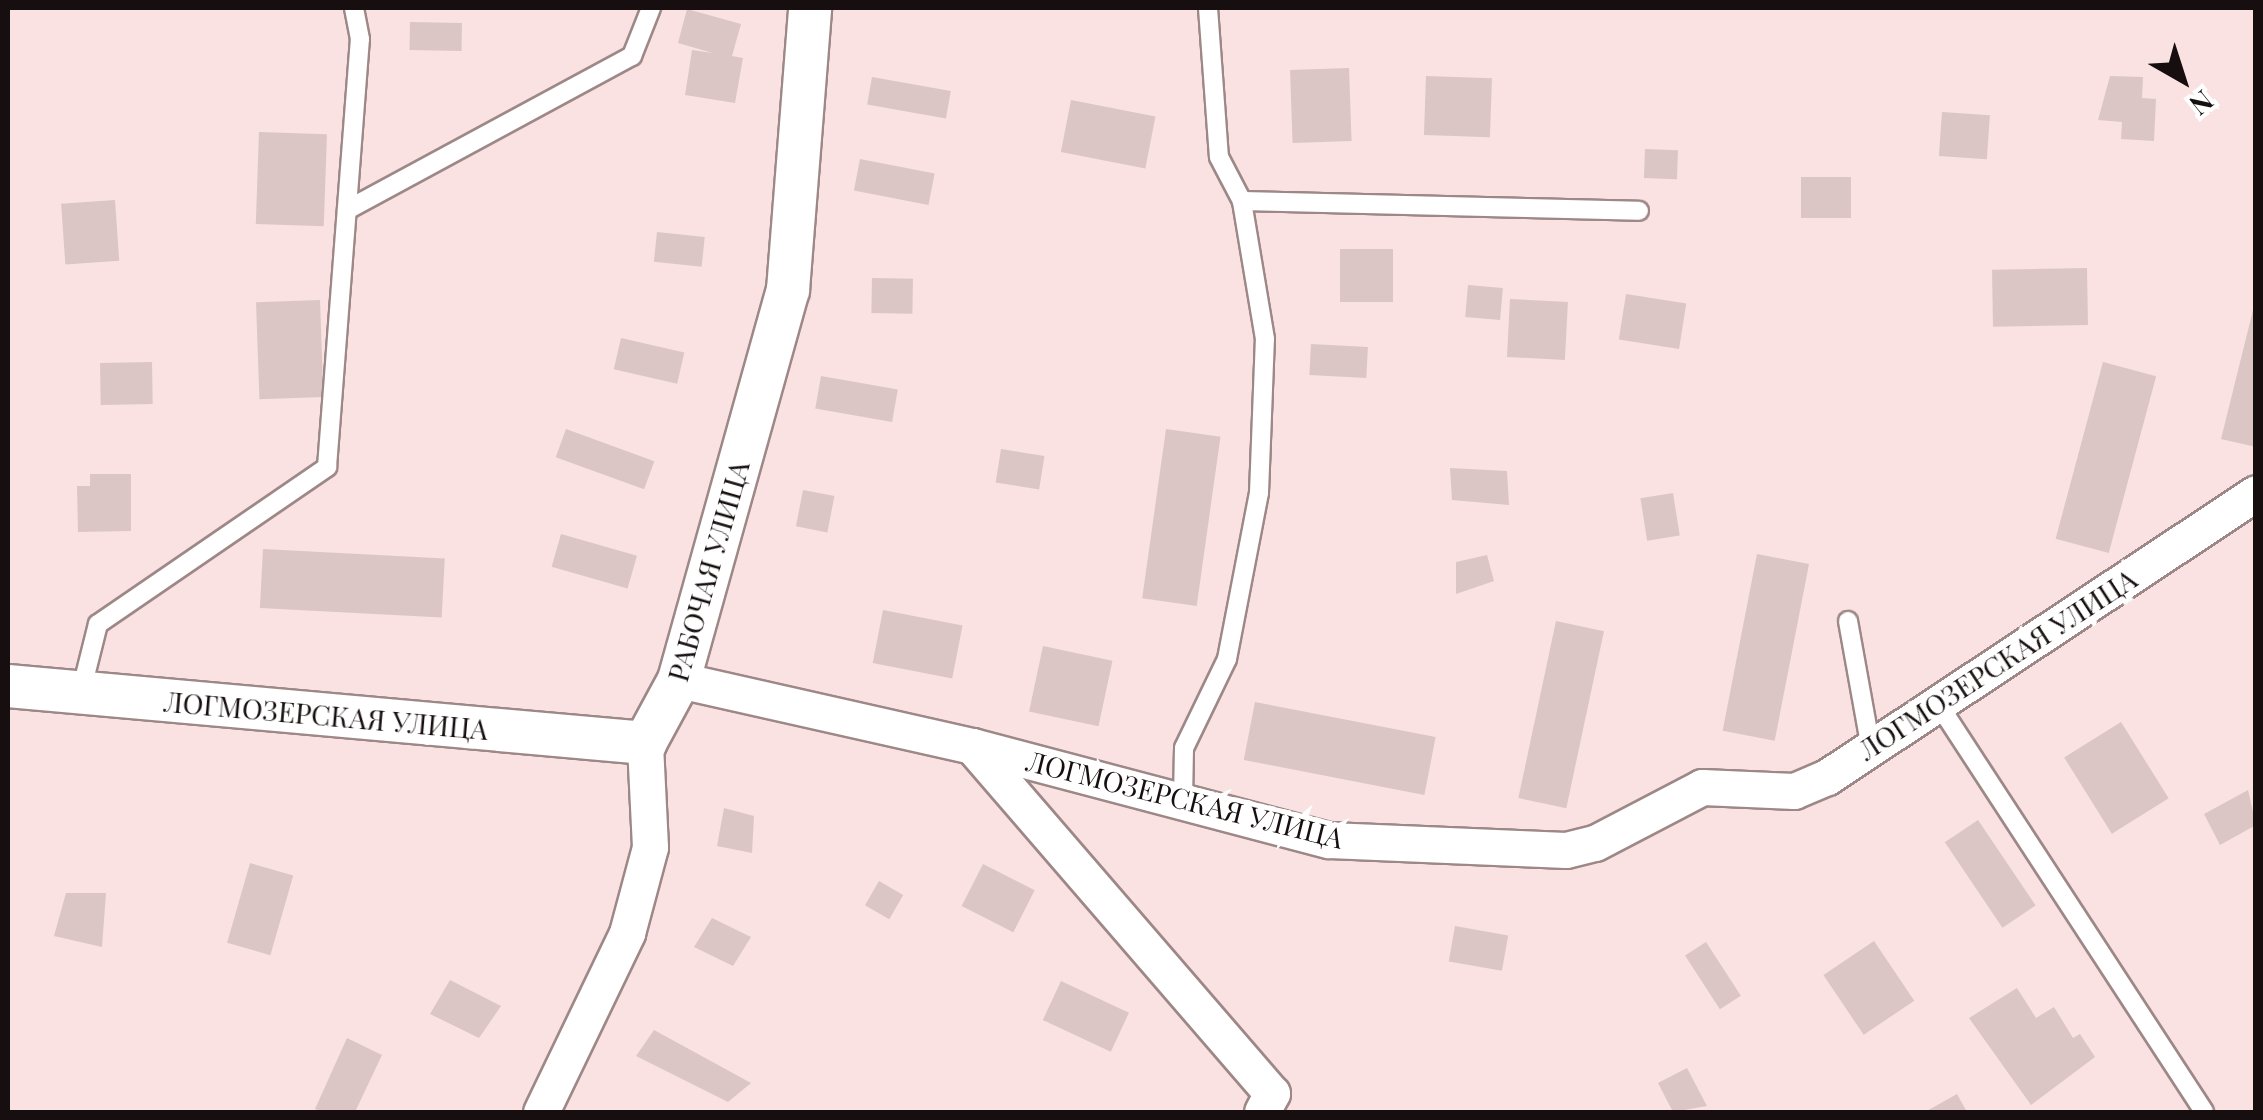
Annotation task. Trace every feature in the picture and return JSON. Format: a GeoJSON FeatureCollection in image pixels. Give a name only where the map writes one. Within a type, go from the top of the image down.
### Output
{"type":"FeatureCollection","features":[{"type":"Feature","properties":{"kind":"street","name":"РАБОЧАЯ УЛИЦА"},"geometry":{"type":"LineString","coordinates":[[644,743],[679,680],[788,290],[810,8]]}},
{"type":"Feature","properties":{"kind":"street","name":"ЛОГМОЗЕРСКАЯ УЛИЦА"},"geometry":{"type":"LineString","coordinates":[[679,680],[972,746],[1329,840],[1566,850],[1595,844],[1702,787],[1794,791],[1827,777],[1870,743],[2256,494]]}},
{"type":"Feature","properties":{"kind":"street","name":"ЛОГМОЗЕРСКАЯ УЛИЦА"},"geometry":{"type":"LineString","coordinates":[[8,686],[644,743]]}},
{"type":"Feature","properties":{"kind":"street"},"geometry":{"type":"LineString","coordinates":[[541,1112],[627,933],[650,847],[644,743]]}},
{"type":"Feature","properties":{"kind":"street"},"geometry":{"type":"LineString","coordinates":[[972,746],[1272,1093],[1262,1112]]}},
{"type":"Feature","properties":{"kind":"lane"},"geometry":{"type":"LineString","coordinates":[[81,693],[98,624],[327,467],[360,38],[354,8]]}},
{"type":"Feature","properties":{"kind":"lane"},"geometry":{"type":"LineString","coordinates":[[346,210],[632,56],[651,8]]}},
{"type":"Feature","properties":{"kind":"lane"},"geometry":{"type":"LineString","coordinates":[[1183,800],[1184,748],[1227,659],[1259,493],[1265,340],[1242,201],[1220,158],[1208,8]]}},
{"type":"Feature","properties":{"kind":"lane"},"geometry":{"type":"LineString","coordinates":[[1242,201],[1638,211]]}},
{"type":"Feature","properties":{"kind":"lane"},"geometry":{"type":"LineString","coordinates":[[1848,622],[1870,743]]}},
{"type":"Feature","properties":{"kind":"lane"},"geometry":{"type":"LineString","coordinates":[[1936,702],[2204,1112]]}},
{"type":"Feature","properties":{"kind":"building"},"geometry":{"type":"Polygon","coordinates":[[[687,9],[741,24],[732,56],[743,58],[735,103],[685,95],[692,50],[713,53],[678,43],[687,9]]]}},
{"type":"Feature","properties":{"kind":"building"},"geometry":{"type":"Polygon","coordinates":[[[410,22],[462,23],[462,51],[410,50],[410,22]]]}},
{"type":"Feature","properties":{"kind":"building"},"geometry":{"type":"Polygon","coordinates":[[[1349,68],[1352,141],[1293,143],[1290,70],[1349,68]]]}},
{"type":"Feature","properties":{"kind":"building"},"geometry":{"type":"Polygon","coordinates":[[[1426,76],[1492,78],[1490,137],[1424,135],[1426,76]]]}},
{"type":"Feature","properties":{"kind":"building"},"geometry":{"type":"Polygon","coordinates":[[[2110,76],[2143,77],[2142,98],[2156,99],[2154,141],[2121,139],[2122,122],[2098,120],[2110,76]]]}},
{"type":"Feature","properties":{"kind":"building"},"geometry":{"type":"Polygon","coordinates":[[[872,77],[951,91],[946,118],[867,105],[872,77]]]}},
{"type":"Feature","properties":{"kind":"building"},"geometry":{"type":"Polygon","coordinates":[[[1071,100],[1155,116],[1145,168],[1061,152],[1071,100]]]}},
{"type":"Feature","properties":{"kind":"building"},"geometry":{"type":"Polygon","coordinates":[[[1942,112],[1990,115],[1987,159],[1939,156],[1942,112]]]}},
{"type":"Feature","properties":{"kind":"building"},"geometry":{"type":"Polygon","coordinates":[[[259,132],[327,134],[324,226],[256,224],[259,132]]]}},
{"type":"Feature","properties":{"kind":"building"},"geometry":{"type":"Polygon","coordinates":[[[1645,149],[1678,150],[1677,179],[1644,178],[1645,149]]]}},
{"type":"Feature","properties":{"kind":"building"},"geometry":{"type":"Polygon","coordinates":[[[860,159],[935,174],[928,205],[854,190],[860,159]]]}},
{"type":"Feature","properties":{"kind":"building"},"geometry":{"type":"Polygon","coordinates":[[[1801,177],[1851,177],[1851,218],[1801,218],[1801,177]]]}},
{"type":"Feature","properties":{"kind":"building"},"geometry":{"type":"Polygon","coordinates":[[[115,200],[119,261],[65,265],[61,204],[115,200]]]}},
{"type":"Feature","properties":{"kind":"building"},"geometry":{"type":"Polygon","coordinates":[[[657,232],[705,237],[702,267],[654,262],[657,232]]]}},
{"type":"Feature","properties":{"kind":"building"},"geometry":{"type":"Polygon","coordinates":[[[1340,249],[1393,249],[1393,302],[1340,302],[1340,249]]]}},
{"type":"Feature","properties":{"kind":"building"},"geometry":{"type":"Polygon","coordinates":[[[2087,268],[2088,325],[1993,327],[1992,270],[2087,268]]]}},
{"type":"Feature","properties":{"kind":"building"},"geometry":{"type":"Polygon","coordinates":[[[872,278],[913,279],[912,314],[871,313],[872,278]]]}},
{"type":"Feature","properties":{"kind":"building"},"geometry":{"type":"Polygon","coordinates":[[[1468,285],[1503,288],[1500,320],[1465,317],[1468,285]]]}},
{"type":"Feature","properties":{"kind":"building"},"geometry":{"type":"Polygon","coordinates":[[[1626,294],[1686,304],[1679,349],[1619,339],[1626,294]]]}},
{"type":"Feature","properties":{"kind":"building"},"geometry":{"type":"Polygon","coordinates":[[[1510,299],[1568,302],[1565,360],[1507,357],[1510,299]]]}},
{"type":"Feature","properties":{"kind":"building"},"geometry":{"type":"Polygon","coordinates":[[[320,300],[323,397],[259,399],[256,302],[320,300]]]}},
{"type":"Feature","properties":{"kind":"building"},"geometry":{"type":"Polygon","coordinates":[[[2256,306],[2256,447],[2221,439],[2256,306]]]}},
{"type":"Feature","properties":{"kind":"building"},"geometry":{"type":"Polygon","coordinates":[[[621,338],[684,353],[677,384],[614,369],[621,338]]]}},
{"type":"Feature","properties":{"kind":"building"},"geometry":{"type":"Polygon","coordinates":[[[1311,344],[1368,347],[1366,378],[1309,375],[1311,344]]]}},
{"type":"Feature","properties":{"kind":"building"},"geometry":{"type":"Polygon","coordinates":[[[152,362],[153,404],[101,405],[100,363],[152,362]]]}},
{"type":"Feature","properties":{"kind":"building"},"geometry":{"type":"Polygon","coordinates":[[[2103,362],[2156,376],[2109,553],[2056,539],[2103,362]]]}},
{"type":"Feature","properties":{"kind":"building"},"geometry":{"type":"Polygon","coordinates":[[[821,376],[898,390],[892,422],[815,408],[821,376]]]}},
{"type":"Feature","properties":{"kind":"building"},"geometry":{"type":"Polygon","coordinates":[[[566,429],[654,461],[644,489],[556,457],[566,429]]]}},
{"type":"Feature","properties":{"kind":"building"},"geometry":{"type":"Polygon","coordinates":[[[1166,429],[1220,437],[1197,606],[1142,598],[1166,429]]]}},
{"type":"Feature","properties":{"kind":"building"},"geometry":{"type":"Polygon","coordinates":[[[1001,449],[1044,456],[1039,489],[996,483],[1001,449]]]}},
{"type":"Feature","properties":{"kind":"building"},"geometry":{"type":"Polygon","coordinates":[[[1450,468],[1507,471],[1509,505],[1452,500],[1450,468]]]}},
{"type":"Feature","properties":{"kind":"building"},"geometry":{"type":"Polygon","coordinates":[[[90,474],[131,474],[131,531],[78,532],[77,486],[90,486],[90,474]]]}},
{"type":"Feature","properties":{"kind":"building"},"geometry":{"type":"Polygon","coordinates":[[[803,490],[834,496],[827,532],[796,526],[803,490]]]}},
{"type":"Feature","properties":{"kind":"building"},"geometry":{"type":"Polygon","coordinates":[[[1673,493],[1680,535],[1647,541],[1640,498],[1673,493]]]}},
{"type":"Feature","properties":{"kind":"building"},"geometry":{"type":"Polygon","coordinates":[[[561,534],[637,556],[628,588],[552,567],[561,534]]]}},
{"type":"Feature","properties":{"kind":"building"},"geometry":{"type":"Polygon","coordinates":[[[263,549],[445,559],[442,617],[260,608],[263,549]]]}},
{"type":"Feature","properties":{"kind":"building"},"geometry":{"type":"Polygon","coordinates":[[[1757,554],[1809,564],[1775,741],[1723,731],[1757,554]]]}},
{"type":"Feature","properties":{"kind":"building"},"geometry":{"type":"Polygon","coordinates":[[[1487,555],[1494,581],[1456,594],[1456,562],[1487,555]]]}},
{"type":"Feature","properties":{"kind":"building"},"geometry":{"type":"Polygon","coordinates":[[[883,610],[963,625],[952,678],[873,663],[883,610]]]}},
{"type":"Feature","properties":{"kind":"building"},"geometry":{"type":"Polygon","coordinates":[[[1556,621],[1604,631],[1566,808],[1518,798],[1556,621]]]}},
{"type":"Feature","properties":{"kind":"building"},"geometry":{"type":"Polygon","coordinates":[[[1043,646],[1112,661],[1099,726],[1029,712],[1043,646]]]}},
{"type":"Feature","properties":{"kind":"building"},"geometry":{"type":"Polygon","coordinates":[[[1255,702],[1436,737],[1424,795],[1244,760],[1255,702]]]}},
{"type":"Feature","properties":{"kind":"building"},"geometry":{"type":"Polygon","coordinates":[[[2121,722],[2169,798],[2112,834],[2064,758],[2121,722]]]}},
{"type":"Feature","properties":{"kind":"building"},"geometry":{"type":"Polygon","coordinates":[[[2248,790],[2256,825],[2220,845],[2204,814],[2248,790]]]}},
{"type":"Feature","properties":{"kind":"building"},"geometry":{"type":"Polygon","coordinates":[[[724,808],[754,816],[752,853],[717,846],[724,808]]]}},
{"type":"Feature","properties":{"kind":"building"},"geometry":{"type":"Polygon","coordinates":[[[1978,820],[2036,905],[2002,928],[1945,842],[1978,820]]]}},
{"type":"Feature","properties":{"kind":"building"},"geometry":{"type":"Polygon","coordinates":[[[250,863],[293,875],[270,955],[227,943],[250,863]]]}},
{"type":"Feature","properties":{"kind":"building"},"geometry":{"type":"Polygon","coordinates":[[[983,864],[1035,890],[1013,932],[962,906],[983,864]]]}},
{"type":"Feature","properties":{"kind":"building"},"geometry":{"type":"Polygon","coordinates":[[[879,881],[903,895],[889,919],[865,905],[879,881]]]}},
{"type":"Feature","properties":{"kind":"building"},"geometry":{"type":"Polygon","coordinates":[[[66,893],[106,893],[102,947],[54,936],[66,893]]]}},
{"type":"Feature","properties":{"kind":"building"},"geometry":{"type":"Polygon","coordinates":[[[712,918],[751,937],[733,966],[694,947],[712,918]]]}},
{"type":"Feature","properties":{"kind":"building"},"geometry":{"type":"Polygon","coordinates":[[[1455,926],[1508,935],[1502,971],[1449,961],[1455,926]]]}},
{"type":"Feature","properties":{"kind":"building"},"geometry":{"type":"Polygon","coordinates":[[[1874,941],[1914,1001],[1864,1035],[1823,975],[1874,941]]]}},
{"type":"Feature","properties":{"kind":"building"},"geometry":{"type":"Polygon","coordinates":[[[1706,942],[1741,996],[1720,1009],[1685,956],[1706,942]]]}},
{"type":"Feature","properties":{"kind":"building"},"geometry":{"type":"Polygon","coordinates":[[[450,980],[501,1006],[479,1038],[430,1014],[450,980]]]}},
{"type":"Feature","properties":{"kind":"building"},"geometry":{"type":"Polygon","coordinates":[[[1061,981],[1129,1013],[1111,1052],[1043,1020],[1061,981]]]}},
{"type":"Feature","properties":{"kind":"building"},"geometry":{"type":"Polygon","coordinates":[[[2017,988],[2036,1018],[2054,1007],[2073,1038],[2080,1034],[2095,1057],[2031,1105],[1969,1018],[2017,988]]]}},
{"type":"Feature","properties":{"kind":"building"},"geometry":{"type":"Polygon","coordinates":[[[654,1030],[751,1083],[728,1102],[636,1056],[654,1030]]]}},
{"type":"Feature","properties":{"kind":"building"},"geometry":{"type":"Polygon","coordinates":[[[347,1038],[382,1055],[355,1112],[315,1109],[347,1038]]]}},
{"type":"Feature","properties":{"kind":"building"},"geometry":{"type":"Polygon","coordinates":[[[1687,1068],[1707,1106],[1673,1112],[1658,1083],[1687,1068]]]}},
{"type":"Feature","properties":{"kind":"building"},"geometry":{"type":"Polygon","coordinates":[[[1957,1094],[1967,1112],[1925,1112],[1957,1094]]]}}]}
